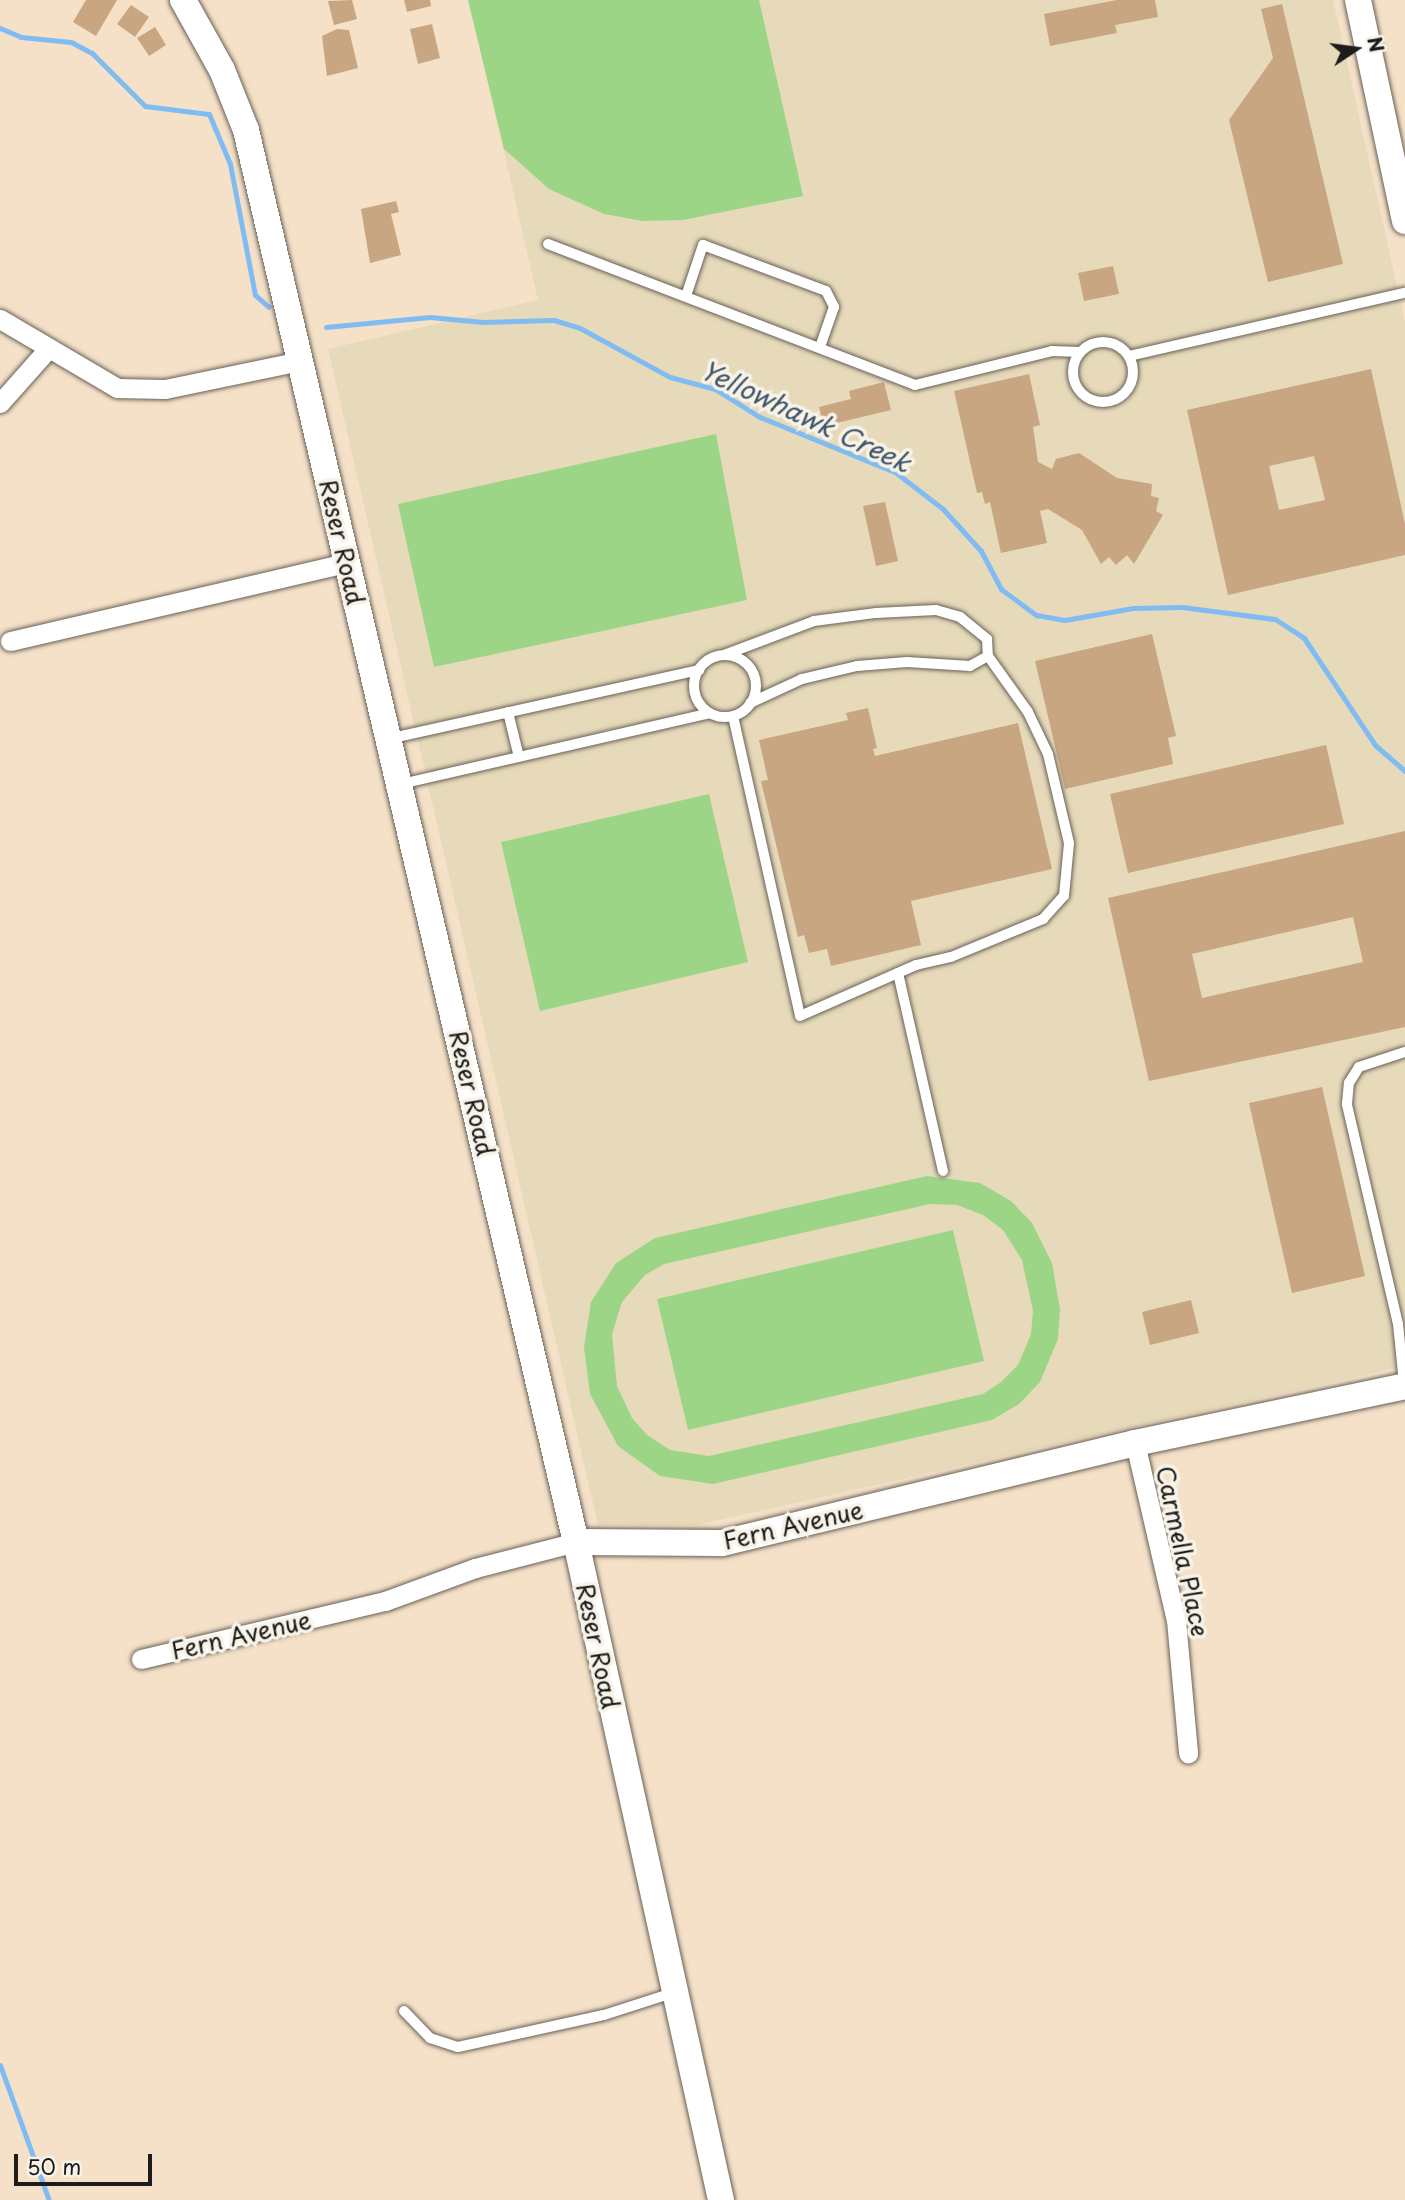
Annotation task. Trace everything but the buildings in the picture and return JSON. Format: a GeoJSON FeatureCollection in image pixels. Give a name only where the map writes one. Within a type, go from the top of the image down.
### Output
{"type":"FeatureCollection","features":[{"type":"Feature","properties":{"kind":"main road","name":"Reser Road"},"geometry":{"type":"LineString","coordinates":[[183,0],[217,59],[246,130],[386,740],[397,785],[405,798],[576,1542],[673,1993],[721,2200]]}},
{"type":"Feature","properties":{"kind":"main road"},"geometry":{"type":"LineString","coordinates":[[1358,0],[1405,221]]}},
{"type":"Feature","properties":{"kind":"main road","name":"Fern Avenue"},"geometry":{"type":"LineString","coordinates":[[576,1542],[722,1543],[1135,1443],[1404,1386]]}},
{"type":"Feature","properties":{"kind":"street"},"geometry":{"type":"LineString","coordinates":[[0,319],[117,388],[164,389],[300,361]]}},
{"type":"Feature","properties":{"kind":"street"},"geometry":{"type":"LineString","coordinates":[[0,403],[48,349]]}},
{"type":"Feature","properties":{"kind":"street"},"geometry":{"type":"LineString","coordinates":[[10,641],[346,563]]}},
{"type":"Feature","properties":{"kind":"street","name":"Carmella Place"},"geometry":{"type":"LineString","coordinates":[[1135,1443],[1176,1620],[1188,1753]]}},
{"type":"Feature","properties":{"kind":"street","name":"Fern Avenue"},"geometry":{"type":"LineString","coordinates":[[141,1659],[385,1601],[475,1568],[576,1542]]}},
{"type":"Feature","properties":{"kind":"lane"},"geometry":{"type":"LineString","coordinates":[[548,244],[915,385],[1052,351],[1080,352],[1106,342],[1129,356],[1405,293]]}},
{"type":"Feature","properties":{"kind":"lane"},"geometry":{"type":"LineString","coordinates":[[686,296],[703,245],[814,287],[830,294],[834,303],[820,347]]}},
{"type":"Feature","properties":{"kind":"lane"},"geometry":{"type":"LineString","coordinates":[[1080,352],[1073,379],[1083,395],[1100,402],[1118,398],[1131,384],[1129,356]]}},
{"type":"Feature","properties":{"kind":"lane"},"geometry":{"type":"LineString","coordinates":[[710,713],[694,691],[699,670],[708,660],[814,621],[936,610],[960,617],[987,639],[988,656],[1028,712],[1048,754],[1069,843],[1068,884],[1043,919],[951,957],[898,973],[800,1016],[733,716]]}},
{"type":"Feature","properties":{"kind":"lane"},"geometry":{"type":"LineString","coordinates":[[724,655],[741,660],[753,673],[755,690],[750,703]]}},
{"type":"Feature","properties":{"kind":"lane"},"geometry":{"type":"LineString","coordinates":[[397,785],[710,713],[733,716],[750,703],[802,679],[839,669],[907,662],[970,666],[988,656]]}},
{"type":"Feature","properties":{"kind":"lane"},"geometry":{"type":"LineString","coordinates":[[386,740],[699,670]]}},
{"type":"Feature","properties":{"kind":"lane"},"geometry":{"type":"LineString","coordinates":[[508,712],[519,757]]}},
{"type":"Feature","properties":{"kind":"lane"},"geometry":{"type":"LineString","coordinates":[[898,973],[943,1171]]}},
{"type":"Feature","properties":{"kind":"lane"},"geometry":{"type":"LineString","coordinates":[[1404,1386],[1398,1324],[1347,1104],[1349,1083],[1359,1068],[1405,1052]]}},
{"type":"Feature","properties":{"kind":"lane"},"geometry":{"type":"LineString","coordinates":[[404,2011],[430,2038],[458,2047],[604,2015],[673,1993]]}},
{"type":"Feature","properties":{"kind":"shaded area"},"geometry":{"type":"Polygon","coordinates":[[[469,0],[1333,0],[1405,322],[1405,1366],[697,1525],[598,1525],[328,349],[538,300],[469,0]]]}},
{"type":"Feature","properties":{"kind":"green space"},"geometry":{"type":"Polygon","coordinates":[[[468,0],[759,0],[803,196],[683,220],[643,221],[604,214],[549,189],[504,149],[468,0]]]}},
{"type":"Feature","properties":{"kind":"green space"},"geometry":{"type":"Polygon","coordinates":[[[716,434],[747,600],[434,667],[398,504],[716,434]]]}},
{"type":"Feature","properties":{"kind":"green space"},"geometry":{"type":"Polygon","coordinates":[[[709,794],[748,962],[540,1011],[501,842],[709,794]]]}},
{"type":"Feature","properties":{"kind":"green space"},"geometry":{"type":"Polygon","coordinates":[[[927,1176],[980,1183],[1011,1201],[1032,1223],[1052,1263],[1060,1309],[1058,1339],[1040,1382],[1019,1404],[992,1420],[713,1484],[660,1476],[618,1446],[590,1394],[584,1347],[591,1302],[616,1263],[655,1238],[927,1176]],[[930,1204],[664,1264],[645,1275],[622,1302],[612,1334],[617,1386],[632,1418],[647,1435],[670,1450],[709,1456],[983,1394],[1001,1382],[1018,1365],[1031,1334],[1033,1311],[1022,1260],[1003,1230],[983,1215],[957,1205],[930,1204]]]}},
{"type":"Feature","properties":{"kind":"green space"},"geometry":{"type":"Polygon","coordinates":[[[953,1230],[984,1361],[688,1430],[657,1299],[953,1230]]]}},
{"type":"Feature","properties":{"kind":"waterway","name":"Yellowhawk Creek"},"geometry":{"type":"LineString","coordinates":[[0,28],[21,37],[71,42],[92,53],[145,106],[209,114],[230,164],[255,295],[269,307]]}},
{"type":"Feature","properties":{"kind":"waterway","name":"Yellowhawk Creek"},"geometry":{"type":"LineString","coordinates":[[326,327],[430,317],[483,322],[554,320],[580,328],[670,377],[715,389],[760,417],[895,472],[943,509],[981,551],[1001,589],[1036,615],[1065,620],[1133,608],[1182,607],[1275,619],[1304,638],[1375,745],[1405,771]]}},
{"type":"Feature","properties":{"kind":"waterway"},"geometry":{"type":"LineString","coordinates":[[0,2065],[49,2200]]}}]}
